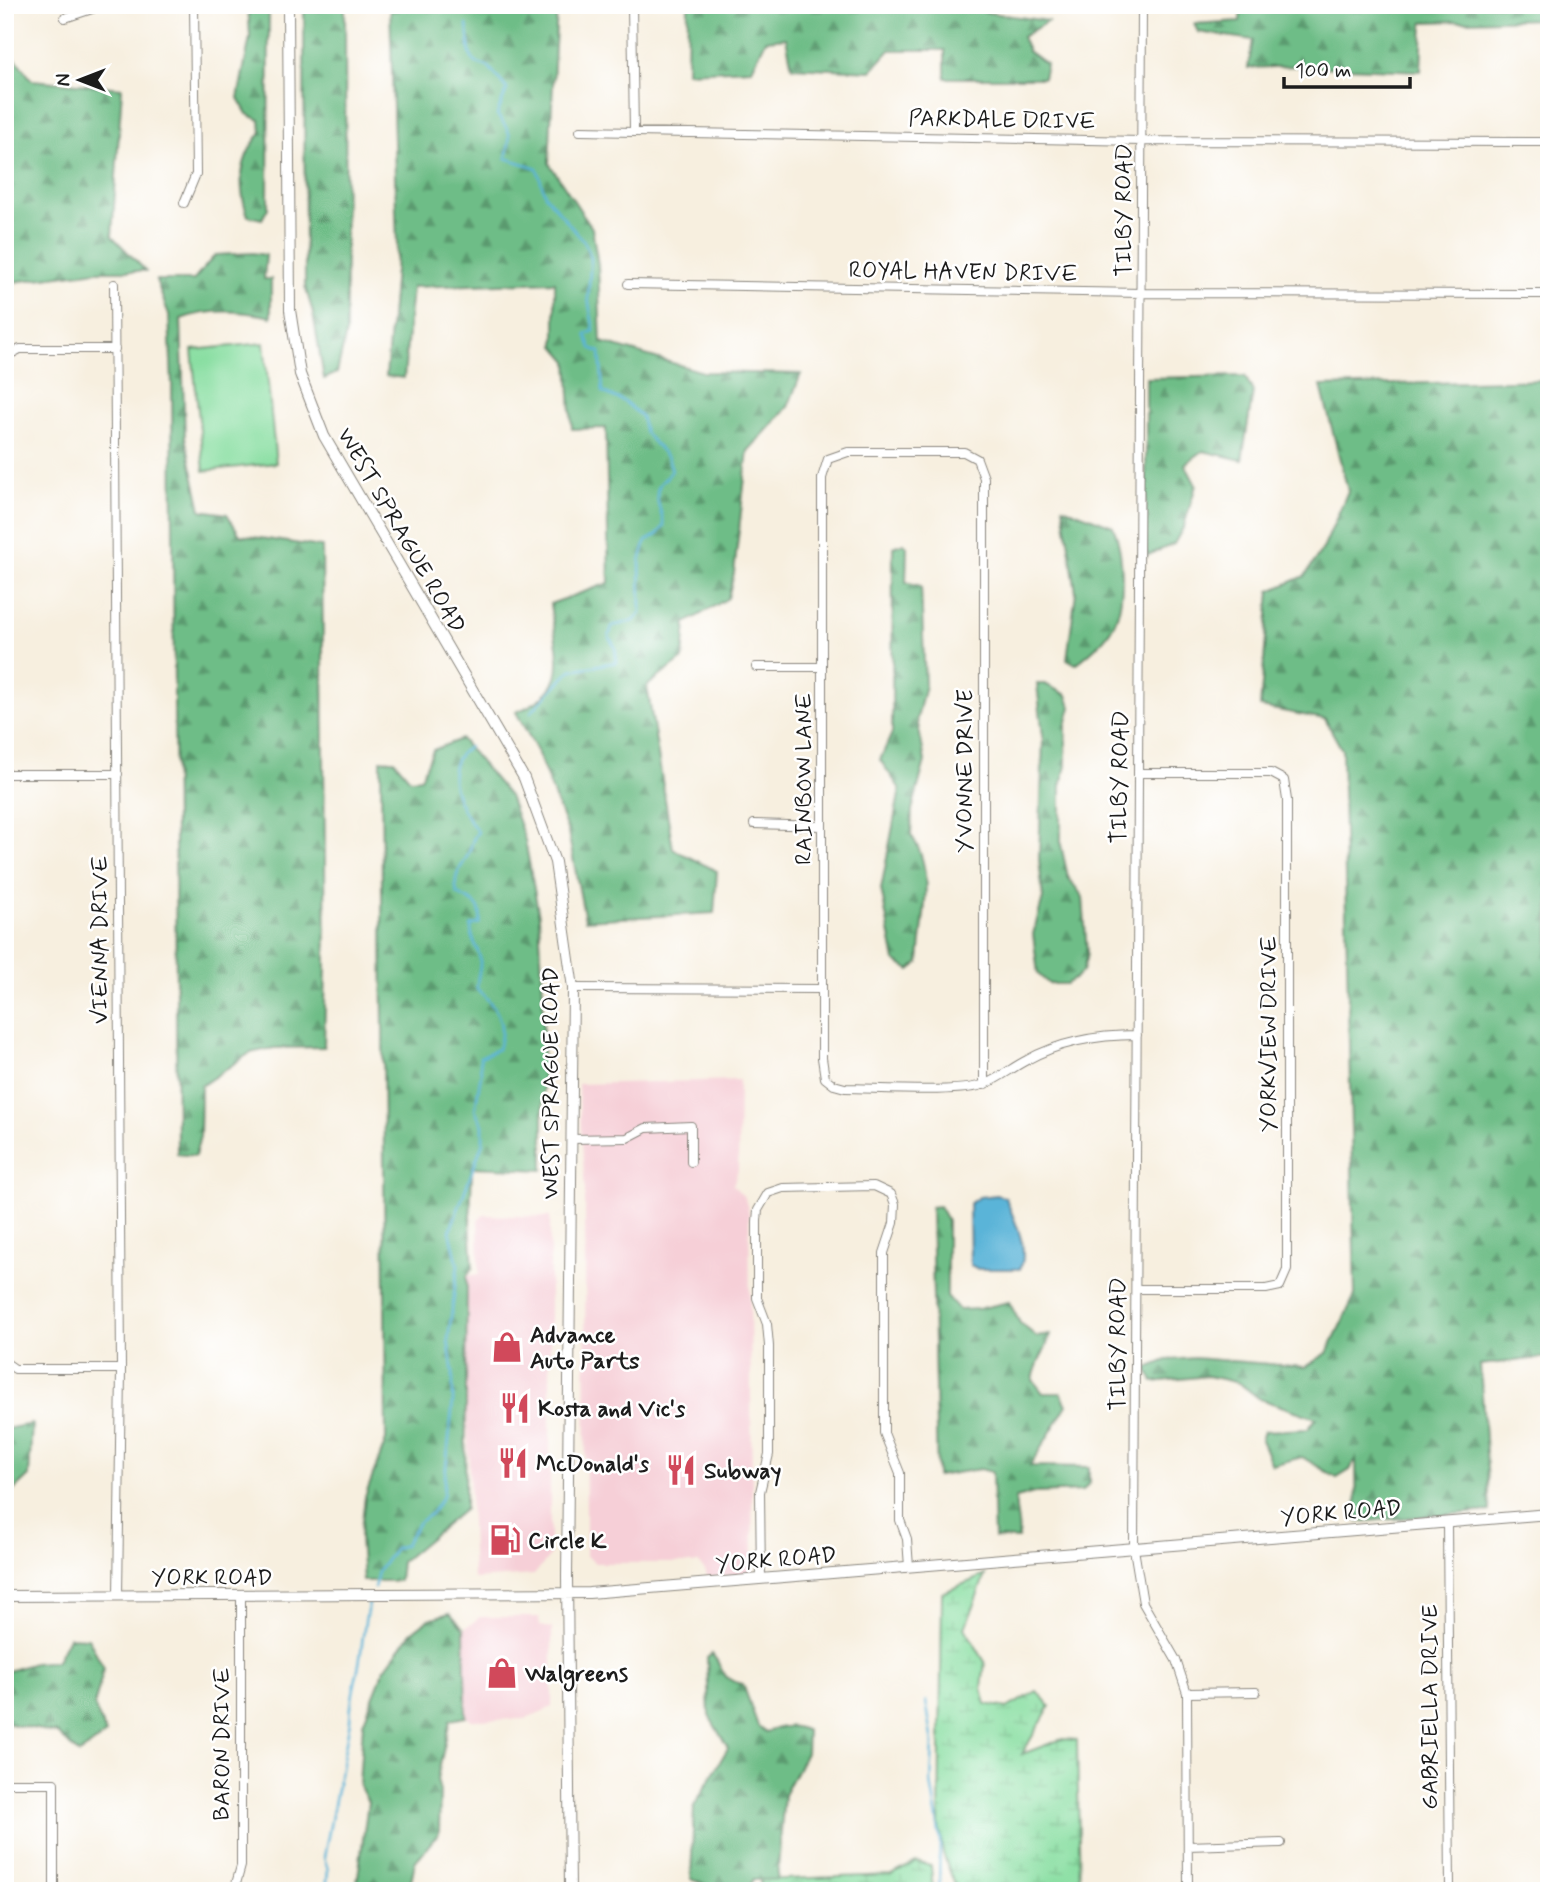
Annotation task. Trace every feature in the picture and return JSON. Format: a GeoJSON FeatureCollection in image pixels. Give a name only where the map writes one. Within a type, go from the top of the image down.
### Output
{"type":"FeatureCollection","features":[{"type":"Feature","properties":{"kind":"street"},"geometry":{"type":"LineString","coordinates":[[65,18],[98,6],[163,5]]}},
{"type":"Feature","properties":{"kind":"street"},"geometry":{"type":"LineString","coordinates":[[184,203],[196,174],[194,5]]}},
{"type":"Feature","properties":{"kind":"street","name":"WEST SPRAGUE ROAD"},"geometry":{"type":"LineString","coordinates":[[288,5],[290,310],[300,374],[324,436],[524,778],[555,862],[573,988],[567,1593],[570,1891]]}},
{"type":"Feature","properties":{"kind":"street"},"geometry":{"type":"LineString","coordinates":[[632,5],[634,131]]}},
{"type":"Feature","properties":{"kind":"street","name":"TILBY ROAD"},"geometry":{"type":"LineString","coordinates":[[1142,5],[1134,1549],[1143,1603],[1176,1660],[1187,1693],[1188,1891]]}},
{"type":"Feature","properties":{"kind":"street","name":"PARKDALE DRIVE"},"geometry":{"type":"LineString","coordinates":[[580,131],[1142,141],[1549,142]]}},
{"type":"Feature","properties":{"kind":"street","name":"VIENNA DRIVE"},"geometry":{"type":"LineString","coordinates":[[114,284],[121,1369],[118,1596]]}},
{"type":"Feature","properties":{"kind":"street","name":"ROYAL HAVEN DRIVE"},"geometry":{"type":"LineString","coordinates":[[628,284],[1142,293],[1549,294]]}},
{"type":"Feature","properties":{"kind":"street"},"geometry":{"type":"LineString","coordinates":[[5,357],[20,349],[115,349]]}},
{"type":"Feature","properties":{"kind":"street","name":"YVONNE DRIVE"},"geometry":{"type":"LineString","coordinates":[[828,459],[848,452],[964,452],[977,459],[984,478],[984,1085]]}},
{"type":"Feature","properties":{"kind":"street","name":"RAINBOW LANE"},"geometry":{"type":"LineString","coordinates":[[828,459],[822,478],[822,989],[825,1078],[834,1086],[845,1088],[964,1088],[984,1085]]}},
{"type":"Feature","properties":{"kind":"street"},"geometry":{"type":"LineString","coordinates":[[756,667],[822,667]]}},
{"type":"Feature","properties":{"kind":"street","name":"YORKVIEW DRIVE"},"geometry":{"type":"LineString","coordinates":[[1137,1289],[1266,1289],[1280,1286],[1287,1270],[1287,800],[1284,780],[1271,773],[1138,773]]}},
{"type":"Feature","properties":{"kind":"street"},"geometry":{"type":"LineString","coordinates":[[5,774],[118,774]]}},
{"type":"Feature","properties":{"kind":"street"},"geometry":{"type":"LineString","coordinates":[[754,824],[822,826]]}},
{"type":"Feature","properties":{"kind":"street"},"geometry":{"type":"LineString","coordinates":[[573,988],[822,989]]}},
{"type":"Feature","properties":{"kind":"street"},"geometry":{"type":"LineString","coordinates":[[984,1085],[1030,1058],[1063,1045],[1102,1035],[1137,1035]]}},
{"type":"Feature","properties":{"kind":"street"},"geometry":{"type":"LineString","coordinates":[[572,1139],[627,1138],[646,1128],[691,1126],[691,1162]]}},
{"type":"Feature","properties":{"kind":"street"},"geometry":{"type":"LineString","coordinates":[[761,1579],[760,1492],[769,1454],[769,1346],[767,1324],[757,1298],[757,1221],[758,1210],[768,1193],[783,1188],[874,1186],[891,1194],[895,1204],[894,1223],[884,1253],[884,1433],[900,1473],[900,1520],[907,1539],[909,1567]]}},
{"type":"Feature","properties":{"kind":"street"},"geometry":{"type":"LineString","coordinates":[[5,1362],[15,1369],[121,1369]]}},
{"type":"Feature","properties":{"kind":"street","name":"YORK ROAD"},"geometry":{"type":"LineString","coordinates":[[5,1596],[567,1593],[1549,1514]]}},
{"type":"Feature","properties":{"kind":"street","name":"GABRIELLA DRIVE"},"geometry":{"type":"LineString","coordinates":[[1447,1523],[1450,1891]]}},
{"type":"Feature","properties":{"kind":"street","name":"BARON DRIVE"},"geometry":{"type":"LineString","coordinates":[[234,1891],[241,1866],[241,1596]]}},
{"type":"Feature","properties":{"kind":"street"},"geometry":{"type":"LineString","coordinates":[[1187,1693],[1256,1692]]}},
{"type":"Feature","properties":{"kind":"street"},"geometry":{"type":"LineString","coordinates":[[5,1783],[54,1783],[54,1891]]}},
{"type":"Feature","properties":{"kind":"street"},"geometry":{"type":"LineString","coordinates":[[1188,1846],[1282,1843]]}},
{"type":"Feature","properties":{"kind":"shaded area"},"geometry":{"type":"Polygon","coordinates":[[[739,1080],[738,1170],[733,1185],[745,1198],[749,1213],[753,1574],[708,1577],[699,1563],[595,1563],[586,1556],[585,1191],[578,1084],[739,1080]]]}},
{"type":"Feature","properties":{"kind":"shaded area"},"geometry":{"type":"Polygon","coordinates":[[[483,1215],[550,1217],[550,1556],[534,1575],[473,1579],[466,1384],[467,1276],[479,1274],[478,1220],[483,1215]]]}},
{"type":"Feature","properties":{"kind":"shaded area"},"geometry":{"type":"Polygon","coordinates":[[[480,1617],[539,1617],[540,1626],[552,1628],[552,1707],[525,1719],[472,1720],[466,1717],[464,1629],[480,1617]]]}},
{"type":"Feature","properties":{"kind":"green space"},"geometry":{"type":"Polygon","coordinates":[[[248,5],[269,5],[268,208],[262,219],[248,216],[241,183],[248,152],[261,133],[260,120],[247,114],[238,98],[250,37],[248,5]]]}},
{"type":"Feature","properties":{"kind":"green space"},"geometry":{"type":"Polygon","coordinates":[[[304,5],[345,5],[346,333],[337,373],[324,379],[313,313],[305,286],[304,5]]]}},
{"type":"Feature","properties":{"kind":"green space"},"geometry":{"type":"Polygon","coordinates":[[[390,5],[557,7],[549,163],[592,228],[598,265],[601,342],[703,372],[801,374],[788,407],[748,451],[734,573],[728,598],[686,623],[683,659],[647,686],[673,849],[717,871],[714,913],[585,920],[568,832],[536,749],[516,712],[535,703],[547,693],[555,681],[558,655],[550,604],[609,583],[606,428],[572,429],[568,361],[555,346],[555,282],[412,287],[404,378],[386,376],[397,246],[390,5]]]}},
{"type":"Feature","properties":{"kind":"green space"},"geometry":{"type":"Polygon","coordinates":[[[688,5],[973,5],[984,12],[1048,21],[1022,37],[1028,51],[1046,64],[1043,78],[945,78],[945,50],[890,50],[871,71],[792,67],[786,38],[766,40],[752,69],[687,72],[688,5]]]}},
{"type":"Feature","properties":{"kind":"green space"},"geometry":{"type":"Polygon","coordinates":[[[1241,5],[1549,5],[1549,72],[1542,19],[1423,22],[1421,71],[1296,66],[1248,68],[1253,40],[1198,32],[1194,24],[1240,21],[1241,5]]]}},
{"type":"Feature","properties":{"kind":"green space"},"geometry":{"type":"Polygon","coordinates":[[[5,45],[32,80],[122,88],[112,236],[146,271],[97,271],[5,283],[5,45]]]}},
{"type":"Feature","properties":{"kind":"green space"},"geometry":{"type":"Polygon","coordinates":[[[215,255],[266,255],[264,279],[271,279],[271,317],[225,311],[181,319],[185,437],[201,510],[227,514],[240,535],[322,547],[326,964],[324,1047],[274,1048],[250,1053],[201,1086],[200,1136],[195,1156],[177,1154],[172,385],[169,315],[156,280],[194,280],[215,255]]]}},
{"type":"Feature","properties":{"kind":"green space"},"geometry":{"type":"Polygon","coordinates":[[[264,343],[276,463],[204,471],[192,350],[264,343]]]}},
{"type":"Feature","properties":{"kind":"green space"},"geometry":{"type":"Polygon","coordinates":[[[1245,376],[1253,392],[1242,460],[1203,451],[1185,464],[1196,485],[1184,526],[1174,544],[1146,556],[1146,378],[1245,376]]]}},
{"type":"Feature","properties":{"kind":"green space"},"geometry":{"type":"Polygon","coordinates":[[[1549,380],[1549,1357],[1480,1365],[1490,1511],[1357,1522],[1356,1459],[1350,1470],[1337,1478],[1302,1457],[1272,1465],[1261,1440],[1264,1431],[1308,1429],[1316,1418],[1260,1399],[1239,1383],[1208,1376],[1153,1382],[1147,1368],[1167,1360],[1195,1358],[1305,1367],[1327,1353],[1355,1295],[1342,750],[1325,719],[1260,707],[1270,591],[1305,576],[1324,547],[1348,491],[1321,386],[1549,380]]]}},
{"type":"Feature","properties":{"kind":"green space"},"geometry":{"type":"Polygon","coordinates":[[[1063,507],[1113,526],[1121,562],[1122,591],[1113,626],[1099,645],[1076,664],[1067,659],[1076,592],[1063,507]]]}},
{"type":"Feature","properties":{"kind":"green space"},"geometry":{"type":"Polygon","coordinates":[[[904,543],[907,547],[906,582],[921,586],[925,685],[917,719],[925,761],[912,810],[911,835],[923,864],[926,897],[919,963],[910,970],[895,961],[881,889],[900,789],[880,760],[892,733],[893,547],[904,543]]]}},
{"type":"Feature","properties":{"kind":"green space"},"geometry":{"type":"Polygon","coordinates":[[[1037,684],[1045,684],[1067,695],[1071,707],[1066,725],[1066,766],[1061,786],[1061,845],[1068,877],[1083,897],[1087,954],[1083,971],[1066,984],[1049,984],[1038,974],[1033,934],[1043,898],[1039,859],[1043,737],[1037,684]]]}},
{"type":"Feature","properties":{"kind":"green space"},"geometry":{"type":"Polygon","coordinates":[[[461,739],[509,796],[525,840],[539,916],[543,993],[543,1170],[472,1167],[470,1224],[473,1268],[467,1276],[465,1509],[401,1562],[399,1581],[363,1581],[360,1537],[365,1497],[386,1440],[381,760],[394,760],[410,779],[421,778],[433,750],[461,739]]]}},
{"type":"Feature","properties":{"kind":"green space"},"geometry":{"type":"Polygon","coordinates":[[[939,1206],[947,1220],[947,1296],[959,1310],[1009,1302],[1020,1323],[1037,1337],[1050,1335],[1033,1380],[1043,1393],[1061,1393],[1067,1405],[1030,1466],[1089,1467],[1089,1483],[1083,1491],[1034,1493],[1016,1498],[1018,1539],[994,1538],[992,1472],[980,1469],[937,1476],[931,1207],[939,1206]]]}},
{"type":"Feature","properties":{"kind":"green space"},"geometry":{"type":"Polygon","coordinates":[[[32,1424],[29,1476],[9,1495],[5,1494],[5,1429],[32,1424]]]}},
{"type":"Feature","properties":{"kind":"green space"},"geometry":{"type":"Polygon","coordinates":[[[985,1575],[965,1628],[985,1662],[982,1688],[986,1704],[1007,1708],[1037,1691],[1050,1706],[1022,1754],[1062,1739],[1077,1740],[1080,1891],[957,1891],[943,1853],[939,1826],[942,1593],[985,1575]]]}},
{"type":"Feature","properties":{"kind":"green space"},"geometry":{"type":"Polygon","coordinates":[[[450,1613],[464,1629],[466,1717],[450,1720],[437,1779],[440,1792],[439,1833],[415,1862],[409,1891],[356,1891],[368,1802],[359,1785],[363,1723],[384,1670],[411,1633],[429,1619],[450,1613]]]}},
{"type":"Feature","properties":{"kind":"green space"},"geometry":{"type":"Polygon","coordinates":[[[69,1637],[88,1638],[104,1668],[94,1706],[106,1734],[79,1754],[57,1733],[5,1723],[5,1672],[34,1663],[57,1661],[69,1637]]]}},
{"type":"Feature","properties":{"kind":"green space"},"geometry":{"type":"Polygon","coordinates":[[[712,1654],[726,1677],[743,1684],[758,1726],[766,1732],[787,1727],[807,1731],[806,1753],[784,1795],[777,1880],[752,1880],[749,1891],[709,1891],[709,1886],[691,1879],[694,1806],[728,1748],[709,1716],[707,1658],[712,1654]]]}},
{"type":"Feature","properties":{"kind":"green space"},"geometry":{"type":"Polygon","coordinates":[[[916,1862],[931,1866],[933,1891],[760,1891],[760,1880],[892,1875],[916,1862]]]}},
{"type":"Feature","properties":{"kind":"water"},"geometry":{"type":"Polygon","coordinates":[[[997,1195],[1006,1198],[1022,1242],[1023,1260],[1020,1269],[978,1269],[970,1265],[969,1204],[979,1197],[997,1195]]]}},
{"type":"Feature","properties":{"kind":"waterway"},"geometry":{"type":"LineString","coordinates":[[467,25],[470,54],[474,62],[489,67],[507,89],[497,115],[509,135],[506,158],[537,168],[545,195],[585,243],[591,258],[588,298],[594,331],[586,334],[591,348],[600,352],[603,392],[625,402],[641,416],[645,433],[668,458],[672,470],[660,484],[657,494],[664,526],[657,535],[646,541],[640,561],[641,612],[634,621],[612,626],[609,637],[615,647],[617,662],[571,670],[531,712]]}},
{"type":"Feature","properties":{"kind":"waterway"},"geometry":{"type":"LineString","coordinates":[[374,1588],[378,1572],[395,1548],[404,1545],[419,1522],[431,1514],[443,1496],[453,1401],[453,1373],[448,1340],[458,1265],[450,1231],[483,1142],[483,1125],[475,1110],[481,1074],[480,1057],[498,1049],[501,1040],[501,1024],[495,1009],[477,989],[480,960],[471,926],[480,923],[480,911],[475,904],[457,893],[456,886],[457,875],[478,832],[464,812],[454,788],[454,765],[459,755],[469,747]]}},
{"type":"Feature","properties":{"kind":"waterway"},"geometry":{"type":"LineString","coordinates":[[326,1891],[328,1870],[324,1857],[369,1603]]}},
{"type":"Feature","properties":{"kind":"waterway"},"geometry":{"type":"LineString","coordinates":[[926,1701],[933,1743],[931,1782],[940,1839],[939,1891]]}},
{"type":"Feature","properties":{"kind":"place","name":"Advance Auto Parts"},"geometry":{"type":"Point","coordinates":[507,1347]}},
{"type":"Feature","properties":{"kind":"place","name":"Kosta and Vic's"},"geometry":{"type":"Point","coordinates":[515,1408]}},
{"type":"Feature","properties":{"kind":"place","name":"McDonald's"},"geometry":{"type":"Point","coordinates":[513,1463]}},
{"type":"Feature","properties":{"kind":"place","name":"Subway"},"geometry":{"type":"Point","coordinates":[681,1470]}},
{"type":"Feature","properties":{"kind":"place","name":"Circle K"},"geometry":{"type":"Point","coordinates":[505,1540]}},
{"type":"Feature","properties":{"kind":"place","name":"Walgreens"},"geometry":{"type":"Point","coordinates":[502,1673]}}]}
